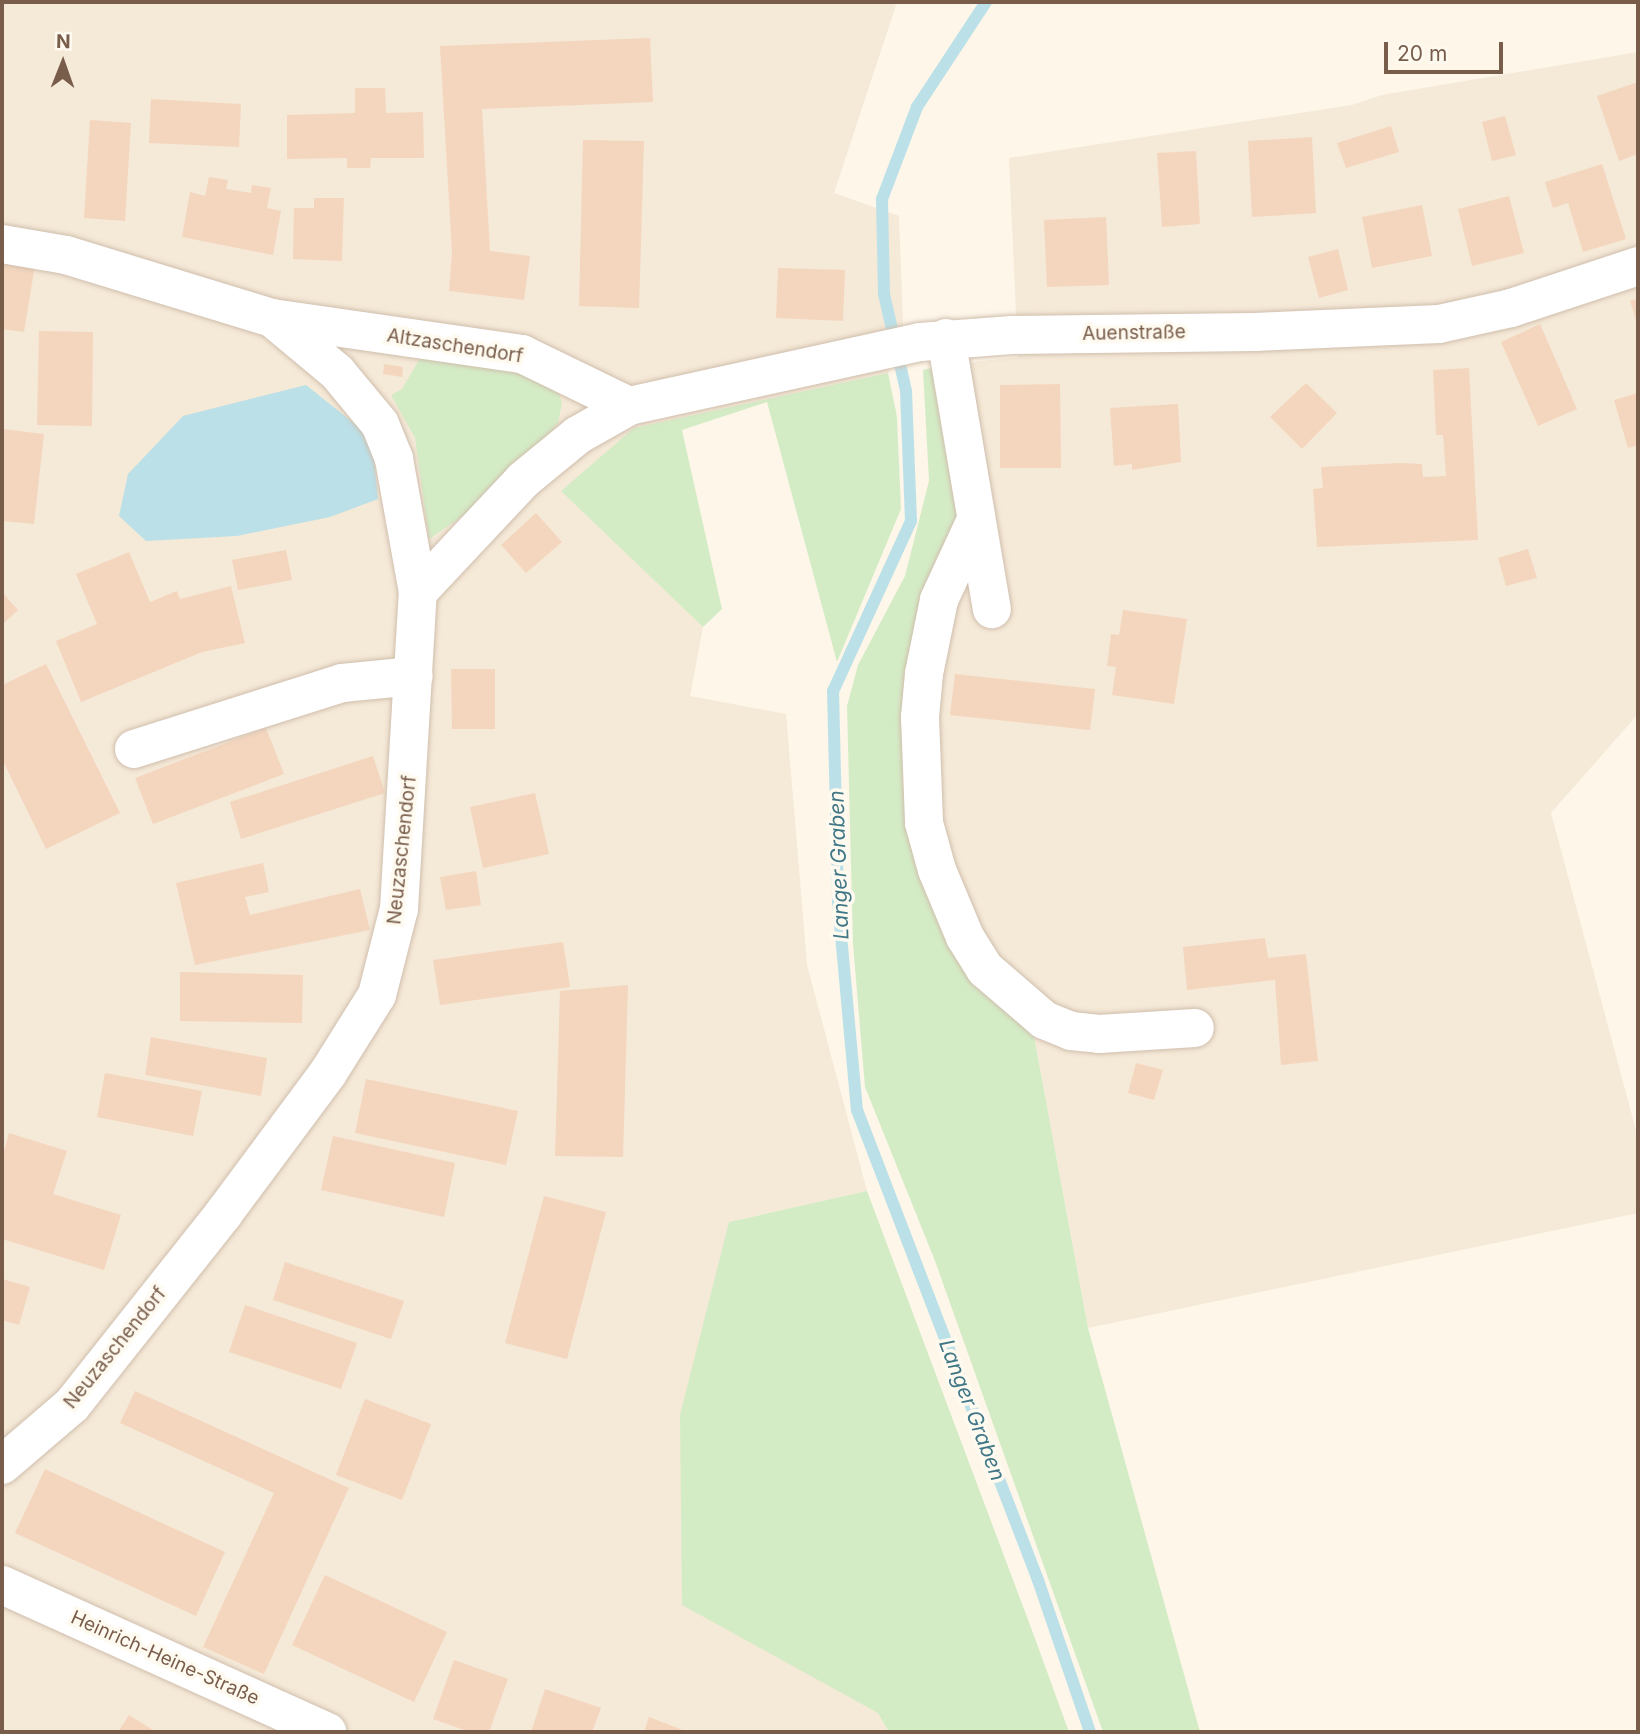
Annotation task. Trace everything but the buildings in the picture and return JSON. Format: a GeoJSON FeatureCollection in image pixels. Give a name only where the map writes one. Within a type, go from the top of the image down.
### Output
{"type":"FeatureCollection","features":[{"type":"Feature","properties":{"kind":"street","name":"Altzaschendorf"},"geometry":{"type":"LineString","coordinates":[[2,244],[66,255],[272,318],[522,354],[629,406]]}},
{"type":"Feature","properties":{"kind":"street","name":"Auenstraße"},"geometry":{"type":"LineString","coordinates":[[629,406],[933,340],[1439,324],[1511,308],[1638,266]]}},
{"type":"Feature","properties":{"kind":"street","name":"Altzaschendorf"},"geometry":{"type":"LineString","coordinates":[[272,318],[337,372],[380,424],[394,459],[418,592]]}},
{"type":"Feature","properties":{"kind":"street"},"geometry":{"type":"LineString","coordinates":[[933,340],[992,609]]}},
{"type":"Feature","properties":{"kind":"street"},"geometry":{"type":"LineString","coordinates":[[418,592],[523,480],[578,435],[629,406]]}},
{"type":"Feature","properties":{"kind":"street"},"geometry":{"type":"LineString","coordinates":[[975,522],[939,600],[924,674],[920,717],[924,823],[937,870],[965,937],[985,969],[1044,1020],[1071,1031],[1099,1034],[1195,1028]]}},
{"type":"Feature","properties":{"kind":"street","name":"Neuzaschendorf"},"geometry":{"type":"LineString","coordinates":[[2,1465],[72,1405],[89,1384],[304,1105],[377,995],[399,909],[418,592]]}},
{"type":"Feature","properties":{"kind":"street"},"geometry":{"type":"LineString","coordinates":[[134,749],[342,683],[414,676]]}},
{"type":"Feature","properties":{"kind":"street","name":"Heinrich-Heine-Straße"},"geometry":{"type":"LineString","coordinates":[[2,1585],[327,1732]]}},
{"type":"Feature","properties":{"kind":"shaded area"},"geometry":{"type":"Polygon","coordinates":[[[2,2],[897,2],[834,193],[899,216],[903,324],[888,373],[635,428],[562,491],[703,627],[690,696],[786,714],[807,965],[867,1191],[729,1222],[682,1604],[879,1713],[889,1732],[2,1732],[2,2]]]}},
{"type":"Feature","properties":{"kind":"shaded area"},"geometry":{"type":"Polygon","coordinates":[[[1638,52],[1638,714],[1551,813],[1638,1138],[1638,1213],[1088,1328],[1033,1031],[931,873],[939,366],[1018,357],[1009,158],[1352,105],[1382,95],[1638,52]]]}},
{"type":"Feature","properties":{"kind":"green space"},"geometry":{"type":"Polygon","coordinates":[[[422,355],[480,356],[555,381],[562,403],[558,423],[533,453],[482,503],[429,539],[415,438],[391,395],[402,389],[422,355]]]}},
{"type":"Feature","properties":{"kind":"green space"},"geometry":{"type":"Polygon","coordinates":[[[939,366],[960,504],[917,824],[1033,1031],[1088,1328],[1200,1732],[1103,1732],[935,1261],[865,1087],[853,944],[847,706],[858,665],[905,576],[929,481],[923,370],[939,366]]]}},
{"type":"Feature","properties":{"kind":"green space"},"geometry":{"type":"Polygon","coordinates":[[[888,373],[897,417],[901,509],[837,662],[767,402],[682,430],[722,609],[703,627],[561,491],[634,428],[888,373]]]}},
{"type":"Feature","properties":{"kind":"green space"},"geometry":{"type":"Polygon","coordinates":[[[867,1191],[1069,1732],[889,1732],[878,1713],[682,1605],[680,1415],[729,1222],[867,1191]]]}},
{"type":"Feature","properties":{"kind":"water"},"geometry":{"type":"Polygon","coordinates":[[[306,385],[360,428],[374,457],[378,499],[330,517],[237,536],[146,541],[119,516],[128,474],[183,416],[306,385]]]}},
{"type":"Feature","properties":{"kind":"waterway","name":"Langer Graben"},"geometry":{"type":"LineString","coordinates":[[986,2],[917,107],[882,199],[884,294],[906,391],[911,521],[833,691],[838,902],[857,1110],[1038,1580],[1090,1732]]}}]}
